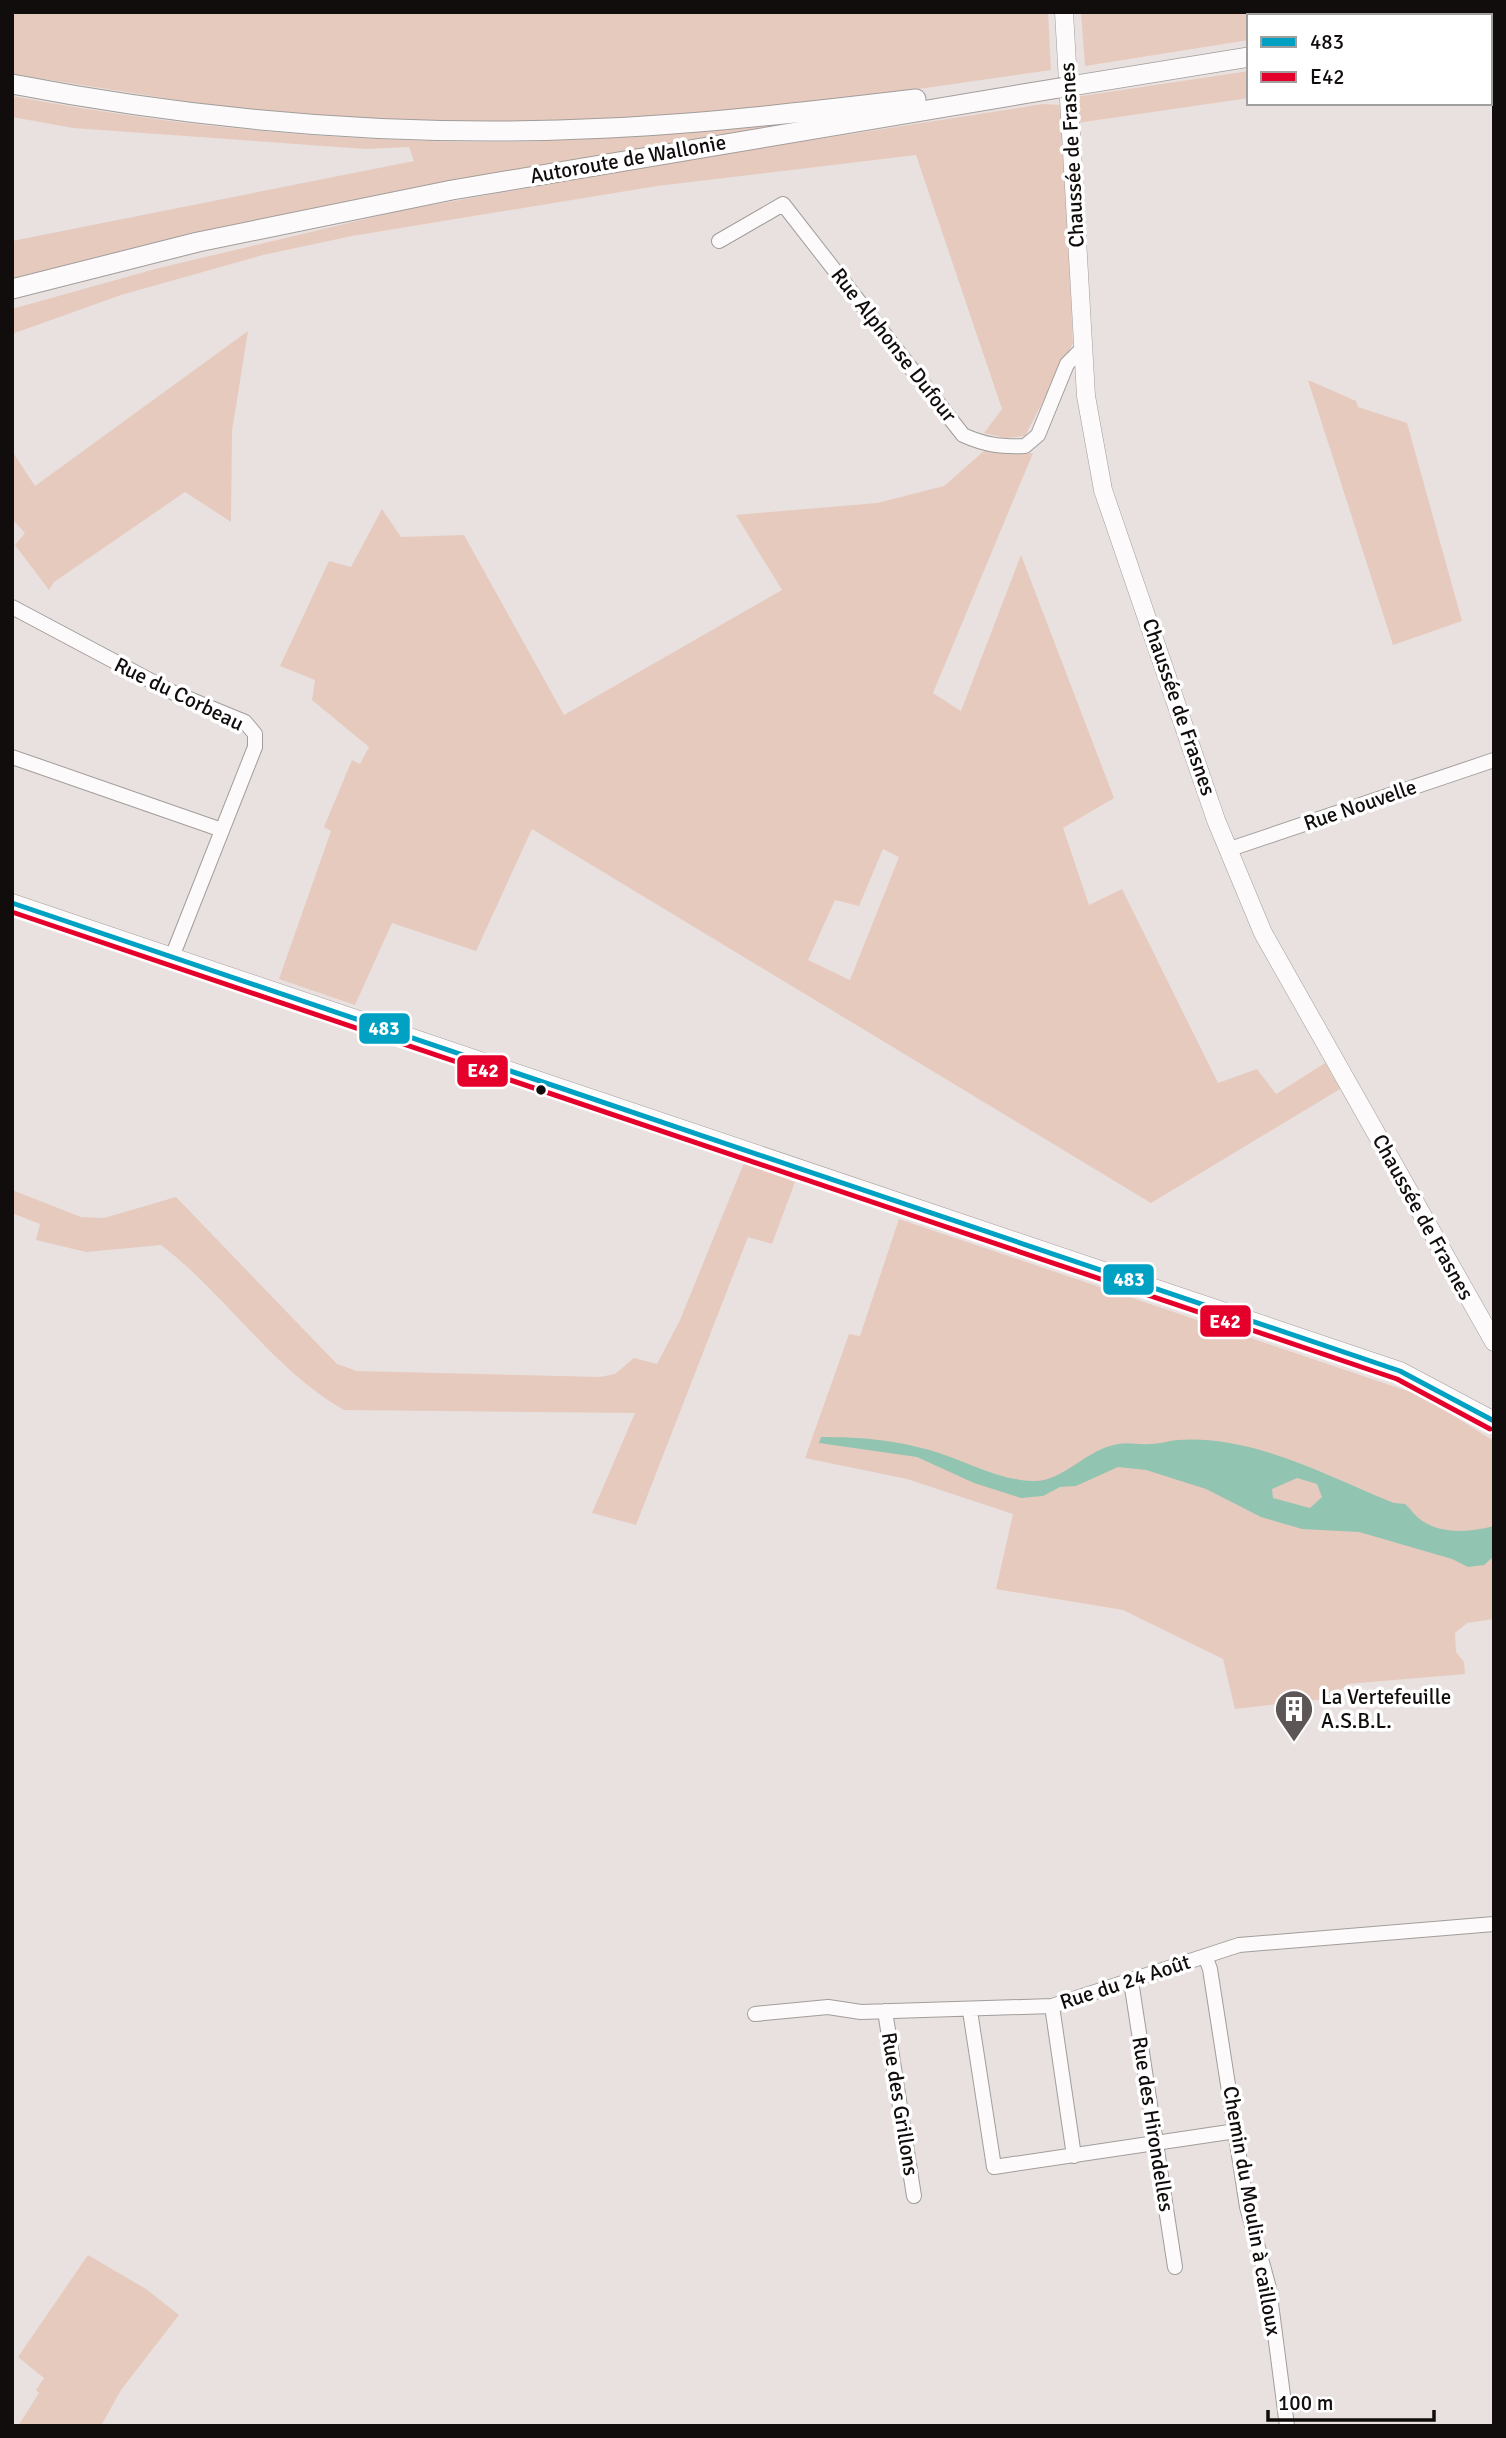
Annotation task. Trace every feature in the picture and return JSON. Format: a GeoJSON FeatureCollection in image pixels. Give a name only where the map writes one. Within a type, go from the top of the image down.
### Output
{"type":"FeatureCollection","features":[{"type":"Feature","properties":{"kind":"highway","name":"Autoroute de Wallonie"},"geometry":{"type":"LineString","coordinates":[[12,289],[198,242],[347,210],[601,163],[1247,57]]}},
{"type":"Feature","properties":{"kind":"highway"},"geometry":{"type":"LineString","coordinates":[[12,85],[164,110],[261,120],[431,129],[609,128],[917,99],[976,102]]}},
{"type":"Feature","properties":{"kind":"main road","name":"Chaussée de Frasnes"},"geometry":{"type":"LineString","coordinates":[[1063,12],[1086,396],[1100,479],[1227,850],[1263,933],[1494,1342]]}},
{"type":"Feature","properties":{"kind":"main road"},"geometry":{"type":"LineString","coordinates":[[12,903],[1400,1371],[1494,1421]]}},
{"type":"Feature","properties":{"kind":"street","name":"Rue Alphonse Dufour"},"geometry":{"type":"LineString","coordinates":[[719,241],[783,204],[963,435],[981,443],[997,447],[1025,446],[1038,435],[1068,364],[1084,347]]}},
{"type":"Feature","properties":{"kind":"street","name":"Rue du Corbeau"},"geometry":{"type":"LineString","coordinates":[[12,607],[172,692],[245,722],[256,734],[255,747],[172,957]]}},
{"type":"Feature","properties":{"kind":"street"},"geometry":{"type":"LineString","coordinates":[[12,757],[222,830]]}},
{"type":"Feature","properties":{"kind":"street","name":"Rue Nouvelle"},"geometry":{"type":"LineString","coordinates":[[1227,850],[1494,760]]}},
{"type":"Feature","properties":{"kind":"street","name":"Rue du 24 Août"},"geometry":{"type":"LineString","coordinates":[[755,2014],[828,2007],[885,2011],[970,2011],[1052,2006],[1239,1945],[1494,1924]]}},
{"type":"Feature","properties":{"kind":"street","name":"Chemin du Moulin à cailloux"},"geometry":{"type":"LineString","coordinates":[[1205,1956],[1210,1969],[1247,2207],[1269,2288],[1287,2426]]}},
{"type":"Feature","properties":{"kind":"street","name":"Rue des Hirondelles"},"geometry":{"type":"LineString","coordinates":[[1131,1980],[1175,2267]]}},
{"type":"Feature","properties":{"kind":"street"},"geometry":{"type":"LineString","coordinates":[[1052,2006],[1074,2157]]}},
{"type":"Feature","properties":{"kind":"street","name":"Rue des Grillons"},"geometry":{"type":"LineString","coordinates":[[885,2011],[914,2196]]}},
{"type":"Feature","properties":{"kind":"street"},"geometry":{"type":"LineString","coordinates":[[970,2011],[994,2167],[1236,2131]]}},
{"type":"Feature","properties":{"kind":"shaded area"},"geometry":{"type":"Polygon","coordinates":[[[12,12],[1048,12],[1051,70],[793,107],[600,120],[431,122],[247,111],[12,74],[12,12]]]}},
{"type":"Feature","properties":{"kind":"shaded area"},"geometry":{"type":"Polygon","coordinates":[[[1081,12],[1423,12],[1247,14],[1247,40],[1085,66],[1081,12]]]}},
{"type":"Feature","properties":{"kind":"shaded area"},"geometry":{"type":"Polygon","coordinates":[[[1247,71],[1247,98],[1070,124],[1068,98],[1247,71]]]}},
{"type":"Feature","properties":{"kind":"shaded area"},"geometry":{"type":"Polygon","coordinates":[[[12,96],[185,123],[418,141],[547,141],[762,126],[761,129],[420,186],[12,280],[12,241],[414,161],[409,147],[366,149],[73,128],[12,117],[12,96]]]}},
{"type":"Feature","properties":{"kind":"shaded area"},"geometry":{"type":"Polygon","coordinates":[[[1043,104],[1062,105],[1073,343],[1025,436],[1005,438],[984,433],[1002,409],[916,155],[657,186],[352,236],[263,255],[121,295],[12,334],[12,309],[155,269],[403,210],[697,158],[1043,104]]]}},
{"type":"Feature","properties":{"kind":"shaded area"},"geometry":{"type":"Polygon","coordinates":[[[248,331],[232,431],[231,522],[185,492],[54,582],[49,590],[15,545],[25,533],[12,519],[12,451],[35,486],[248,331]]]}},
{"type":"Feature","properties":{"kind":"shaded area"},"geometry":{"type":"Polygon","coordinates":[[[1308,380],[1356,401],[1358,407],[1407,423],[1462,621],[1393,645],[1308,380]]]}},
{"type":"Feature","properties":{"kind":"shaded area"},"geometry":{"type":"Polygon","coordinates":[[[984,451],[1033,453],[933,693],[961,711],[1021,555],[1114,798],[1063,828],[1089,905],[1122,889],[1218,1083],[1257,1069],[1276,1094],[1325,1063],[1340,1089],[1151,1203],[532,829],[476,951],[392,923],[355,1005],[279,979],[331,831],[324,827],[352,760],[360,764],[369,747],[312,700],[315,680],[280,666],[329,561],[351,567],[382,509],[401,537],[464,535],[564,715],[782,590],[736,515],[877,503],[944,486],[984,451]],[[883,849],[859,906],[835,900],[808,960],[850,980],[899,857],[883,849]]]}},
{"type":"Feature","properties":{"kind":"shaded area"},"geometry":{"type":"Polygon","coordinates":[[[744,1163],[795,1182],[772,1244],[748,1237],[636,1525],[592,1513],[635,1413],[344,1410],[295,1374],[207,1286],[161,1245],[86,1252],[36,1240],[40,1224],[12,1213],[12,1190],[81,1217],[104,1218],[176,1197],[337,1364],[357,1371],[600,1377],[615,1374],[634,1358],[657,1364],[680,1320],[744,1163]]]}},
{"type":"Feature","properties":{"kind":"shaded area"},"geometry":{"type":"Polygon","coordinates":[[[899,1219],[1422,1396],[1494,1441],[1494,1619],[1467,1623],[1455,1633],[1456,1652],[1464,1662],[1465,1674],[1347,1684],[1333,1698],[1235,1709],[1223,1659],[1123,1610],[996,1589],[1013,1514],[907,1479],[805,1458],[849,1334],[860,1336],[899,1219]]]}},
{"type":"Feature","properties":{"kind":"shaded area"},"geometry":{"type":"Polygon","coordinates":[[[821,1437],[893,1442],[936,1452],[1008,1477],[1033,1481],[1055,1476],[1095,1452],[1118,1444],[1205,1440],[1233,1444],[1288,1459],[1394,1503],[1405,1504],[1421,1520],[1438,1528],[1466,1531],[1494,1526],[1494,1556],[1484,1565],[1468,1567],[1452,1559],[1359,1532],[1302,1529],[1261,1517],[1206,1489],[1146,1470],[1118,1467],[1076,1486],[1060,1487],[1043,1496],[1021,1498],[974,1483],[917,1457],[819,1443],[821,1437]],[[1297,1478],[1272,1489],[1273,1498],[1310,1508],[1322,1497],[1317,1484],[1297,1478]]]}},
{"type":"Feature","properties":{"kind":"shaded area"},"geometry":{"type":"Polygon","coordinates":[[[88,2255],[146,2289],[179,2315],[121,2390],[101,2426],[18,2426],[39,2393],[36,2390],[44,2378],[18,2357],[88,2255]]]}},
{"type":"Feature","properties":{"kind":"transit line","name":"483"},"geometry":{"type":"LineString","coordinates":[[12,903],[1400,1371],[1494,1421]]}},
{"type":"Feature","properties":{"kind":"transit line","name":"E42"},"geometry":{"type":"LineString","coordinates":[[12,912],[1397,1379],[1490,1429]]}},
{"type":"Feature","properties":{"kind":"place","name":"La Vertefeuille A.S.B.L."},"geometry":{"type":"Point","coordinates":[1294,1743]}}]}
